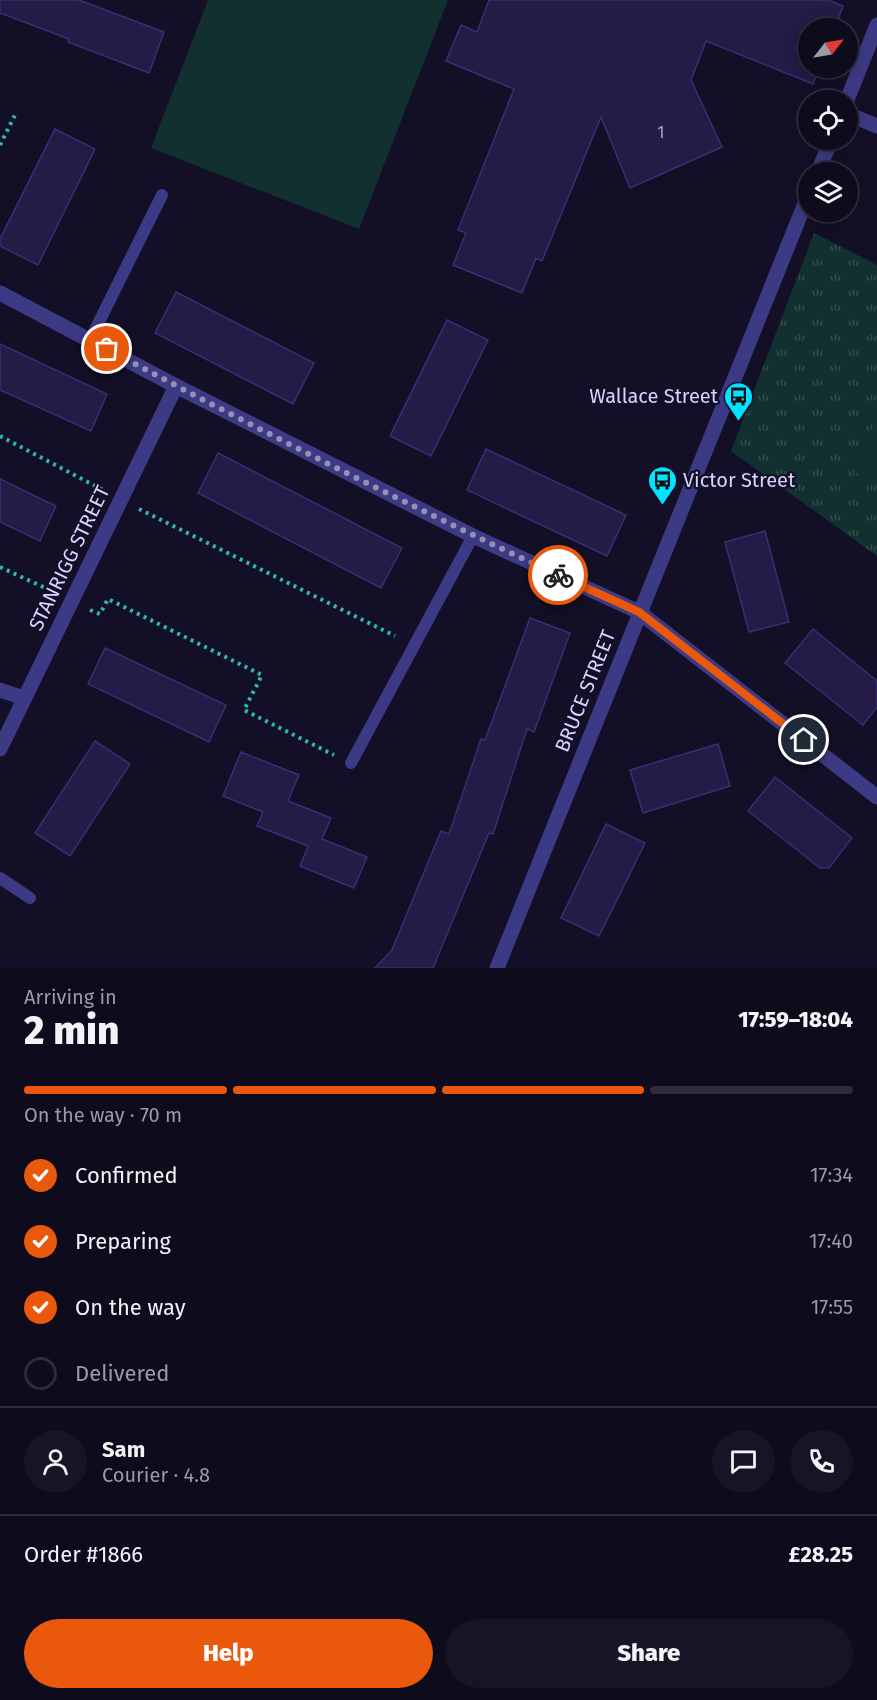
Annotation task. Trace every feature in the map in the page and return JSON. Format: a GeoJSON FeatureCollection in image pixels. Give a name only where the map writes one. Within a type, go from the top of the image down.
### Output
{"type":"FeatureCollection","features":[{"type":"Feature","properties":{"kind":"street"},"geometry":{"type":"LineString","coordinates":[[851,90],[877,25]]}},
{"type":"Feature","properties":{"kind":"street"},"geometry":{"type":"LineString","coordinates":[[858,118],[877,126]]}},
{"type":"Feature","properties":{"kind":"street","name":"BRUCE STREET"},"geometry":{"type":"LineString","coordinates":[[497,968],[798,221]]}},
{"type":"Feature","properties":{"kind":"street"},"geometry":{"type":"LineString","coordinates":[[0,293],[176,386],[473,536],[639,612],[877,797]]}},
{"type":"Feature","properties":{"kind":"street","name":"STANRIGG STREET"},"geometry":{"type":"LineString","coordinates":[[0,749],[176,386]]}},
{"type":"Feature","properties":{"kind":"street"},"geometry":{"type":"LineString","coordinates":[[0,690],[24,698]]}},
{"type":"Feature","properties":{"kind":"lane"},"geometry":{"type":"LineString","coordinates":[[90,340],[162,195]]}},
{"type":"Feature","properties":{"kind":"lane"},"geometry":{"type":"LineString","coordinates":[[351,763],[473,536]]}},
{"type":"Feature","properties":{"kind":"lane"},"geometry":{"type":"LineString","coordinates":[[0,878],[30,898]]}},
{"type":"Feature","properties":{"kind":"path"},"geometry":{"type":"LineString","coordinates":[[0,145],[15,115]]}},
{"type":"Feature","properties":{"kind":"path"},"geometry":{"type":"LineString","coordinates":[[0,436],[121,500],[414,645]]}},
{"type":"Feature","properties":{"kind":"path"},"geometry":{"type":"LineString","coordinates":[[0,567],[100,614],[108,599],[262,675],[244,710],[351,763]]}},
{"type":"Feature","properties":{"kind":"green space"},"geometry":{"type":"Polygon","coordinates":[[[208,0],[448,0],[359,229],[151,148],[208,0]]]}},
{"type":"Feature","properties":{"kind":"green space"},"geometry":{"type":"Polygon","coordinates":[[[814,233],[877,265],[877,556],[731,451],[814,233]]]}},
{"type":"Feature","properties":{"kind":"green space"},"geometry":{"type":"Polygon","coordinates":[[[877,416],[877,482],[854,472],[877,416]]]}},
{"type":"Feature","properties":{"kind":"building"},"geometry":{"type":"Polygon","coordinates":[[[0,0],[79,0],[164,32],[149,73],[0,13],[0,0]]]}},
{"type":"Feature","properties":{"kind":"building"},"geometry":{"type":"Polygon","coordinates":[[[489,0],[828,0],[843,6],[839,18],[798,18],[798,78],[706,41],[691,80],[722,147],[630,188],[601,117],[542,261],[536,258],[522,293],[453,265],[466,233],[458,230],[514,89],[446,61],[461,25],[477,32],[489,0]]]}},
{"type":"Feature","properties":{"kind":"building"},"geometry":{"type":"Polygon","coordinates":[[[798,78],[815,78],[813,84],[798,78]]]}},
{"type":"Feature","properties":{"kind":"building"},"geometry":{"type":"Polygon","coordinates":[[[55,129],[95,149],[38,265],[0,246],[0,239],[55,129]]]}},
{"type":"Feature","properties":{"kind":"building"},"geometry":{"type":"Polygon","coordinates":[[[176,292],[314,363],[293,404],[155,333],[176,292]]]}},
{"type":"Feature","properties":{"kind":"building"},"geometry":{"type":"Polygon","coordinates":[[[447,320],[488,340],[431,456],[390,436],[447,320]]]}},
{"type":"Feature","properties":{"kind":"building"},"geometry":{"type":"Polygon","coordinates":[[[0,344],[107,394],[91,431],[0,390],[0,344]]]}},
{"type":"Feature","properties":{"kind":"building"},"geometry":{"type":"Polygon","coordinates":[[[486,449],[626,515],[607,556],[467,490],[486,449]]]}},
{"type":"Feature","properties":{"kind":"building"},"geometry":{"type":"Polygon","coordinates":[[[218,453],[402,548],[381,588],[198,493],[218,453]]]}},
{"type":"Feature","properties":{"kind":"building"},"geometry":{"type":"Polygon","coordinates":[[[0,479],[56,506],[40,541],[0,522],[0,479]]]}},
{"type":"Feature","properties":{"kind":"building"},"geometry":{"type":"Polygon","coordinates":[[[765,531],[789,622],[749,632],[725,542],[765,531]]]}},
{"type":"Feature","properties":{"kind":"building"},"geometry":{"type":"Polygon","coordinates":[[[530,618],[570,633],[534,732],[527,729],[493,834],[489,833],[433,968],[375,968],[392,950],[441,831],[449,834],[481,739],[485,740],[530,618]]]}},
{"type":"Feature","properties":{"kind":"building"},"geometry":{"type":"Polygon","coordinates":[[[813,629],[877,681],[877,707],[863,725],[785,663],[813,629]]]}},
{"type":"Feature","properties":{"kind":"building"},"geometry":{"type":"Polygon","coordinates":[[[105,648],[226,705],[209,742],[88,684],[105,648]]]}},
{"type":"Feature","properties":{"kind":"building"},"geometry":{"type":"Polygon","coordinates":[[[95,741],[130,764],[70,856],[35,833],[95,741]]]}},
{"type":"Feature","properties":{"kind":"building"},"geometry":{"type":"Polygon","coordinates":[[[718,744],[730,786],[643,813],[630,770],[718,744]]]}},
{"type":"Feature","properties":{"kind":"building"},"geometry":{"type":"Polygon","coordinates":[[[241,752],[299,775],[288,801],[331,818],[322,839],[367,857],[354,888],[300,866],[308,846],[257,826],[263,812],[223,796],[241,752]]]}},
{"type":"Feature","properties":{"kind":"building"},"geometry":{"type":"Polygon","coordinates":[[[775,777],[852,838],[829,868],[820,868],[748,811],[775,777]]]}},
{"type":"Feature","properties":{"kind":"building"},"geometry":{"type":"Polygon","coordinates":[[[606,824],[645,843],[599,936],[561,918],[606,824]]]}},
{"type":"Feature","properties":{"kind":"way so far"},"geometry":{"type":"LineString","coordinates":[[107,349],[473,536],[558,575]]}},
{"type":"Feature","properties":{"kind":"place","name":"Wallace Street"},"geometry":{"type":"Point","coordinates":[739,422]}},
{"type":"Feature","properties":{"kind":"place","name":"Victor Street"},"geometry":{"type":"Point","coordinates":[662,506]}},
{"type":"Feature","properties":{"kind":"route"},"geometry":{"type":"LineString","coordinates":[[558,575],[639,612],[804,740]]}}]}
